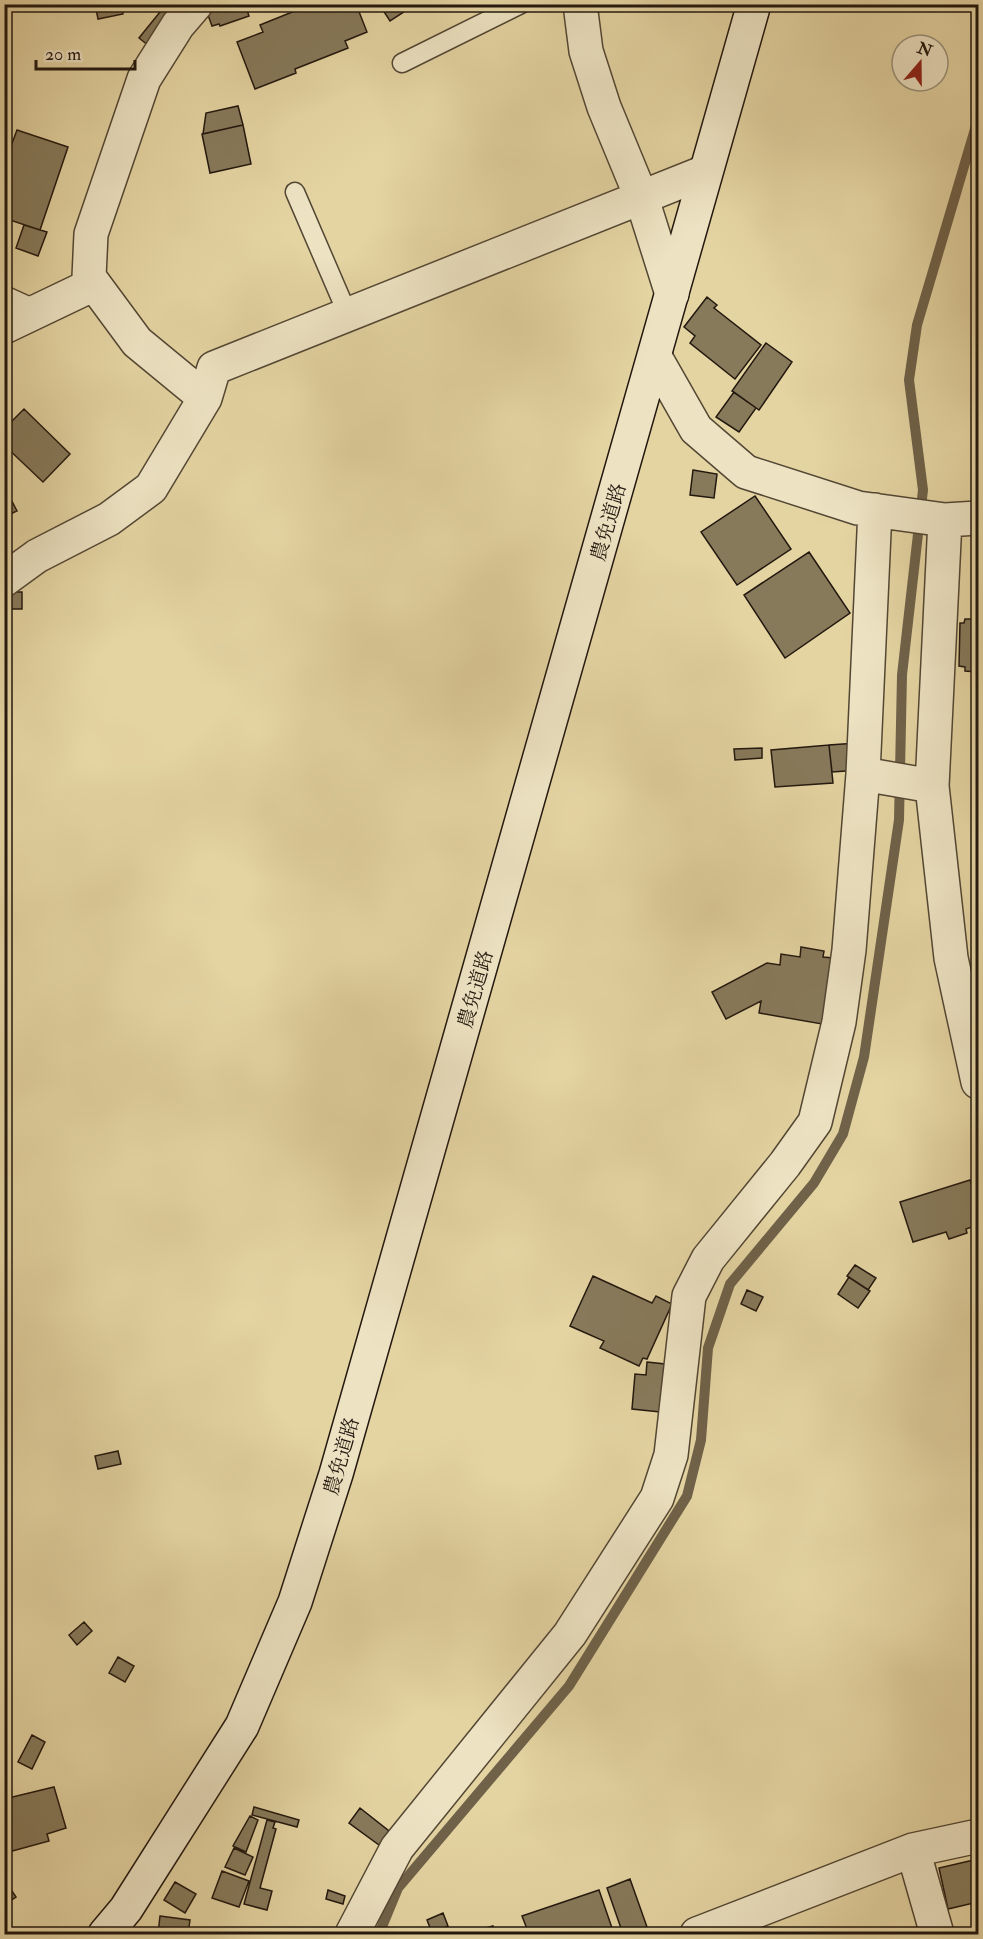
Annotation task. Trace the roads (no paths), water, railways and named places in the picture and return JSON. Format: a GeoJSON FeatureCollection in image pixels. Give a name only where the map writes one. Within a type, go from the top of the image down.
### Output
{"type":"FeatureCollection","features":[{"type":"Feature","properties":{"kind":"street"},"geometry":{"type":"LineString","coordinates":[[196,4],[178,25],[144,79],[91,234],[89,277],[137,342],[205,398]]}},
{"type":"Feature","properties":{"kind":"street"},"geometry":{"type":"LineString","coordinates":[[580,4],[586,51],[604,107],[642,199],[672,294]]}},
{"type":"Feature","properties":{"kind":"street","name":"農免道路"},"geometry":{"type":"LineString","coordinates":[[105,1935],[126,1909],[242,1726],[295,1602],[336,1474],[754,4]]}},
{"type":"Feature","properties":{"kind":"street"},"geometry":{"type":"LineString","coordinates":[[4,580],[37,556],[109,519],[151,488],[205,398],[214,369],[705,172]]}},
{"type":"Feature","properties":{"kind":"street"},"geometry":{"type":"LineString","coordinates":[[4,327],[94,284]]}},
{"type":"Feature","properties":{"kind":"street"},"geometry":{"type":"LineString","coordinates":[[655,357],[696,429],[746,472],[858,508],[938,519],[978,518]]}},
{"type":"Feature","properties":{"kind":"street"},"geometry":{"type":"LineString","coordinates":[[352,1935],[398,1848],[570,1634],[657,1497],[670,1455],[689,1296],[708,1259],[785,1164],[814,1122],[839,1022],[849,950],[881,510]]}},
{"type":"Feature","properties":{"kind":"street"},"geometry":{"type":"LineString","coordinates":[[938,519],[921,785],[951,958],[978,1082]]}},
{"type":"Feature","properties":{"kind":"street"},"geometry":{"type":"LineString","coordinates":[[863,774],[921,785]]}},
{"type":"Feature","properties":{"kind":"street"},"geometry":{"type":"LineString","coordinates":[[697,1935],[913,1850],[978,1836]]}},
{"type":"Feature","properties":{"kind":"street"},"geometry":{"type":"LineString","coordinates":[[913,1850],[937,1935]]}},
{"type":"Feature","properties":{"kind":"lane"},"geometry":{"type":"LineString","coordinates":[[402,63],[521,4]]}},
{"type":"Feature","properties":{"kind":"lane"},"geometry":{"type":"LineString","coordinates":[[295,192],[348,315]]}},
{"type":"Feature","properties":{"kind":"lane"},"geometry":{"type":"LineString","coordinates":[[4,295],[37,310]]}},
{"type":"Feature","properties":{"kind":"waterway"},"geometry":{"type":"LineString","coordinates":[[379,1934],[398,1888],[569,1686],[687,1496],[701,1440],[708,1348],[730,1284],[814,1183],[843,1134],[864,1057],[899,820],[902,675],[923,490],[909,380],[917,325],[978,119]]}}]}
